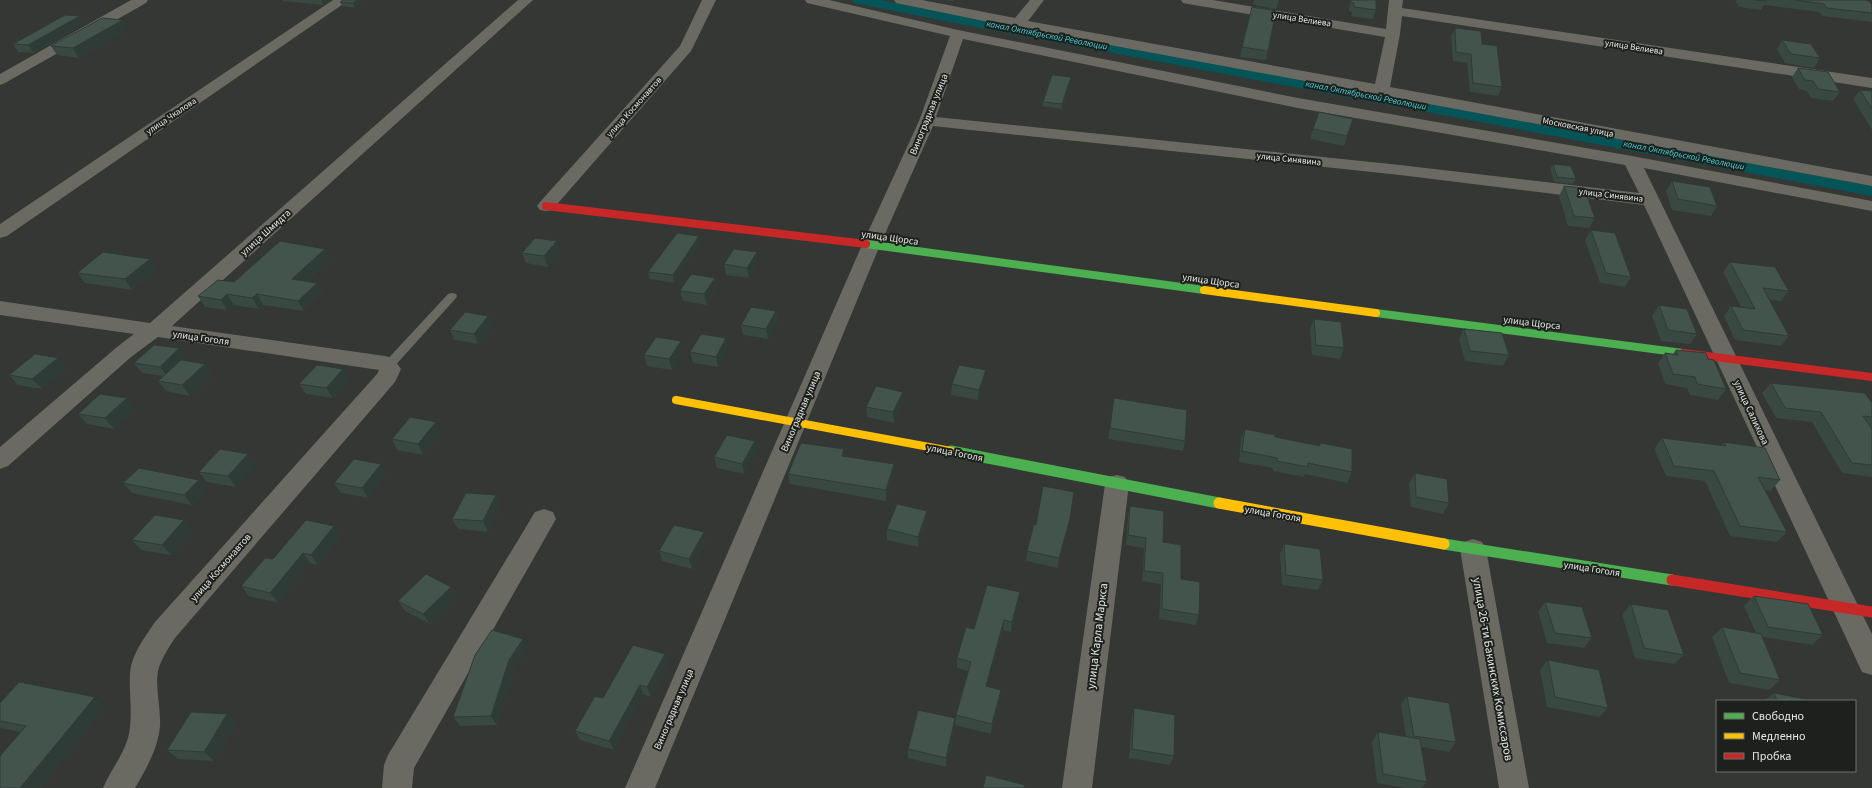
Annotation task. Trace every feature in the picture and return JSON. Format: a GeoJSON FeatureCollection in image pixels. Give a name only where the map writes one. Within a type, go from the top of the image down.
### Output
{"type":"FeatureCollection","features":[{"type":"Feature","properties":{"kind":"street"},"geometry":{"type":"LineString","coordinates":[[0,80],[140,0]]}},
{"type":"Feature","properties":{"kind":"street","name":"улица Чкалова"},"geometry":{"type":"LineString","coordinates":[[0,232],[342,0]]}},
{"type":"Feature","properties":{"kind":"street","name":"улица Шмидта"},"geometry":{"type":"LineString","coordinates":[[0,460],[124,352],[154,330],[526,0]]}},
{"type":"Feature","properties":{"kind":"street","name":"улица Космонавтов"},"geometry":{"type":"LineString","coordinates":[[546,206],[686,48],[709,0]]}},
{"type":"Feature","properties":{"kind":"street"},"geometry":{"type":"LineString","coordinates":[[812,0],[958,34],[1298,103],[1632,161],[1872,206]]}},
{"type":"Feature","properties":{"kind":"street","name":"Московская улица"},"geometry":{"type":"LineString","coordinates":[[901,0],[1018,24],[1382,90],[1872,182]]}},
{"type":"Feature","properties":{"kind":"street"},"geometry":{"type":"LineString","coordinates":[[1018,24],[1037,0]]}},
{"type":"Feature","properties":{"kind":"street","name":"улица Велиева"},"geometry":{"type":"LineString","coordinates":[[1188,0],[1393,34]]}},
{"type":"Feature","properties":{"kind":"street"},"geometry":{"type":"LineString","coordinates":[[1382,90],[1393,34],[1396,6]]}},
{"type":"Feature","properties":{"kind":"street","name":"улица Велиева"},"geometry":{"type":"LineString","coordinates":[[1396,6],[1872,83]]}},
{"type":"Feature","properties":{"kind":"street","name":"Виноградная улица"},"geometry":{"type":"LineString","coordinates":[[640,788],[871,245],[927,120],[958,34]]}},
{"type":"Feature","properties":{"kind":"street","name":"улица Синявина"},"geometry":{"type":"LineString","coordinates":[[927,120],[1400,170],[1650,200]]}},
{"type":"Feature","properties":{"kind":"street","name":"улица Салихова"},"geometry":{"type":"LineString","coordinates":[[1632,161],[1844,608],[1872,663]]}},
{"type":"Feature","properties":{"kind":"street","name":"улица Щорса"},"geometry":{"type":"LineString","coordinates":[[546,206],[871,245],[1429,320],[1872,377]]}},
{"type":"Feature","properties":{"kind":"street","name":"улица Гоголя"},"geometry":{"type":"LineString","coordinates":[[0,308],[385,363],[388,372]]}},
{"type":"Feature","properties":{"kind":"street","name":"улица Космонавтов"},"geometry":{"type":"LineString","coordinates":[[118,788],[138,755],[145,727],[144,672],[151,651],[165,630],[388,372]]}},
{"type":"Feature","properties":{"kind":"street","name":"улица Гоголя"},"geometry":{"type":"LineString","coordinates":[[676,400],[796,420],[1116,484],[1473,549],[1872,612]]}},
{"type":"Feature","properties":{"kind":"street","name":"улица Карла Маркса"},"geometry":{"type":"LineString","coordinates":[[1077,788],[1116,484]]}},
{"type":"Feature","properties":{"kind":"street"},"geometry":{"type":"LineString","coordinates":[[396,788],[399,765],[544,519]]}},
{"type":"Feature","properties":{"kind":"street","name":"улица 26-ти Бакинских Комиссаров"},"geometry":{"type":"LineString","coordinates":[[1473,549],[1514,788]]}},
{"type":"Feature","properties":{"kind":"lane"},"geometry":{"type":"LineString","coordinates":[[388,372],[452,296]]}},
{"type":"Feature","properties":{"kind":"building"},"geometry":{"type":"Polygon","coordinates":[[[343,0],[358,0],[353,3],[340,2],[343,0]]]}},
{"type":"Feature","properties":{"kind":"building"},"geometry":{"type":"Polygon","coordinates":[[[1351,0],[1376,0],[1376,10],[1354,7],[1354,3],[1351,3],[1351,0]]]}},
{"type":"Feature","properties":{"kind":"building"},"geometry":{"type":"Polygon","coordinates":[[[1795,0],[1864,0],[1869,1],[1872,5],[1872,13],[1827,8],[1824,4],[1795,0]]]}},
{"type":"Feature","properties":{"kind":"building"},"geometry":{"type":"Polygon","coordinates":[[[1252,7],[1276,11],[1268,51],[1242,47],[1252,7]]]}},
{"type":"Feature","properties":{"kind":"building"},"geometry":{"type":"Polygon","coordinates":[[[65,15],[80,16],[28,45],[13,44],[65,15]]]}},
{"type":"Feature","properties":{"kind":"building"},"geometry":{"type":"Polygon","coordinates":[[[102,18],[123,20],[73,48],[51,46],[102,18]]]}},
{"type":"Feature","properties":{"kind":"building"},"geometry":{"type":"Polygon","coordinates":[[[1455,28],[1481,31],[1482,44],[1497,46],[1502,87],[1473,83],[1471,54],[1456,52],[1455,28]]]}},
{"type":"Feature","properties":{"kind":"building"},"geometry":{"type":"Polygon","coordinates":[[[1782,40],[1811,44],[1820,58],[1791,54],[1782,40]]]}},
{"type":"Feature","properties":{"kind":"building"},"geometry":{"type":"Polygon","coordinates":[[[1798,68],[1828,72],[1840,92],[1818,89],[1813,81],[1805,80],[1798,68]]]}},
{"type":"Feature","properties":{"kind":"building"},"geometry":{"type":"Polygon","coordinates":[[[1052,75],[1071,77],[1062,104],[1043,102],[1052,75]]]}},
{"type":"Feature","properties":{"kind":"building"},"geometry":{"type":"Polygon","coordinates":[[[1860,90],[1872,91],[1872,109],[1860,90]]]}},
{"type":"Feature","properties":{"kind":"building"},"geometry":{"type":"Polygon","coordinates":[[[1319,112],[1353,119],[1347,136],[1313,129],[1319,112]]]}},
{"type":"Feature","properties":{"kind":"building"},"geometry":{"type":"Polygon","coordinates":[[[1553,164],[1571,166],[1576,179],[1557,177],[1553,164]]]}},
{"type":"Feature","properties":{"kind":"building"},"geometry":{"type":"Polygon","coordinates":[[[1672,181],[1710,187],[1717,206],[1678,199],[1672,181]]]}},
{"type":"Feature","properties":{"kind":"building"},"geometry":{"type":"Polygon","coordinates":[[[1564,186],[1584,188],[1595,218],[1574,216],[1564,186]]]}},
{"type":"Feature","properties":{"kind":"building"},"geometry":{"type":"Polygon","coordinates":[[[1591,230],[1615,233],[1631,277],[1606,273],[1591,230]]]}},
{"type":"Feature","properties":{"kind":"building"},"geometry":{"type":"Polygon","coordinates":[[[677,233],[699,236],[673,275],[648,272],[677,233]]]}},
{"type":"Feature","properties":{"kind":"building"},"geometry":{"type":"Polygon","coordinates":[[[535,238],[557,241],[544,256],[522,253],[535,238]]]}},
{"type":"Feature","properties":{"kind":"building"},"geometry":{"type":"Polygon","coordinates":[[[280,241],[325,249],[292,279],[317,283],[298,301],[257,294],[252,298],[227,294],[221,300],[198,296],[218,280],[234,282],[280,241]]]}},
{"type":"Feature","properties":{"kind":"building"},"geometry":{"type":"Polygon","coordinates":[[[734,249],[757,252],[747,268],[724,264],[734,249]]]}},
{"type":"Feature","properties":{"kind":"building"},"geometry":{"type":"Polygon","coordinates":[[[103,252],[150,259],[125,279],[77,273],[103,252]]]}},
{"type":"Feature","properties":{"kind":"building"},"geometry":{"type":"Polygon","coordinates":[[[1730,262],[1775,267],[1789,291],[1763,288],[1789,336],[1743,330],[1731,306],[1755,309],[1730,262]]]}},
{"type":"Feature","properties":{"kind":"building"},"geometry":{"type":"Polygon","coordinates":[[[691,274],[715,278],[704,294],[680,291],[691,274]]]}},
{"type":"Feature","properties":{"kind":"building"},"geometry":{"type":"Polygon","coordinates":[[[1659,305],[1687,309],[1697,334],[1668,330],[1659,305]]]}},
{"type":"Feature","properties":{"kind":"building"},"geometry":{"type":"Polygon","coordinates":[[[751,307],[776,311],[766,329],[741,325],[751,307]]]}},
{"type":"Feature","properties":{"kind":"building"},"geometry":{"type":"Polygon","coordinates":[[[465,312],[488,316],[474,334],[450,330],[465,312]]]}},
{"type":"Feature","properties":{"kind":"building"},"geometry":{"type":"Polygon","coordinates":[[[1314,319],[1341,322],[1344,348],[1316,345],[1314,319]]]}},
{"type":"Feature","properties":{"kind":"building"},"geometry":{"type":"Polygon","coordinates":[[[1464,329],[1502,333],[1509,355],[1470,351],[1464,329]]]}},
{"type":"Feature","properties":{"kind":"building"},"geometry":{"type":"Polygon","coordinates":[[[701,334],[726,338],[716,357],[690,352],[701,334]]]}},
{"type":"Feature","properties":{"kind":"building"},"geometry":{"type":"Polygon","coordinates":[[[656,337],[681,341],[669,359],[644,355],[656,337]]]}},
{"type":"Feature","properties":{"kind":"building"},"geometry":{"type":"Polygon","coordinates":[[[154,345],[179,348],[160,367],[134,363],[154,345]]]}},
{"type":"Feature","properties":{"kind":"building"},"geometry":{"type":"Polygon","coordinates":[[[1676,350],[1706,353],[1708,359],[1714,360],[1726,389],[1697,384],[1695,377],[1673,374],[1665,353],[1678,355],[1676,350]]]}},
{"type":"Feature","properties":{"kind":"building"},"geometry":{"type":"Polygon","coordinates":[[[35,354],[58,358],[32,379],[9,375],[35,354]]]}},
{"type":"Feature","properties":{"kind":"building"},"geometry":{"type":"Polygon","coordinates":[[[181,360],[205,364],[182,385],[158,381],[181,360]]]}},
{"type":"Feature","properties":{"kind":"building"},"geometry":{"type":"Polygon","coordinates":[[[317,365],[343,369],[326,388],[299,384],[317,365]]]}},
{"type":"Feature","properties":{"kind":"building"},"geometry":{"type":"Polygon","coordinates":[[[959,365],[986,370],[979,390],[952,384],[959,365]]]}},
{"type":"Feature","properties":{"kind":"building"},"geometry":{"type":"Polygon","coordinates":[[[1771,383],[1865,393],[1872,403],[1872,417],[1863,416],[1872,429],[1872,465],[1852,463],[1821,412],[1785,408],[1771,383]]]}},
{"type":"Feature","properties":{"kind":"building"},"geometry":{"type":"Polygon","coordinates":[[[876,386],[903,392],[893,412],[866,407],[876,386]]]}},
{"type":"Feature","properties":{"kind":"building"},"geometry":{"type":"Polygon","coordinates":[[[100,394],[127,398],[105,418],[78,414],[100,394]]]}},
{"type":"Feature","properties":{"kind":"building"},"geometry":{"type":"Polygon","coordinates":[[[1114,398],[1187,410],[1185,441],[1110,428],[1114,398]]]}},
{"type":"Feature","properties":{"kind":"building"},"geometry":{"type":"Polygon","coordinates":[[[410,417],[436,422],[418,444],[392,439],[410,417]]]}},
{"type":"Feature","properties":{"kind":"building"},"geometry":{"type":"Polygon","coordinates":[[[1245,429],[1320,446],[1320,443],[1352,449],[1352,472],[1308,463],[1308,467],[1277,461],[1277,458],[1242,451],[1245,429]]]}},
{"type":"Feature","properties":{"kind":"building"},"geometry":{"type":"Polygon","coordinates":[[[727,435],[755,441],[742,464],[714,457],[727,435]]]}},
{"type":"Feature","properties":{"kind":"building"},"geometry":{"type":"Polygon","coordinates":[[[1662,438],[1726,446],[1724,442],[1765,448],[1780,480],[1758,477],[1787,532],[1740,526],[1714,471],[1674,466],[1662,438]]]}},
{"type":"Feature","properties":{"kind":"building"},"geometry":{"type":"Polygon","coordinates":[[[801,443],[844,449],[842,456],[894,464],[886,490],[788,474],[801,443]]]}},
{"type":"Feature","properties":{"kind":"building"},"geometry":{"type":"Polygon","coordinates":[[[220,449],[248,454],[228,476],[199,472],[220,449]]]}},
{"type":"Feature","properties":{"kind":"building"},"geometry":{"type":"Polygon","coordinates":[[[354,459],[381,464],[362,488],[334,483],[354,459]]]}},
{"type":"Feature","properties":{"kind":"building"},"geometry":{"type":"Polygon","coordinates":[[[139,468],[199,480],[184,495],[123,483],[139,468]]]}},
{"type":"Feature","properties":{"kind":"building"},"geometry":{"type":"Polygon","coordinates":[[[1415,473],[1447,479],[1449,503],[1416,497],[1415,473]]]}},
{"type":"Feature","properties":{"kind":"building"},"geometry":{"type":"Polygon","coordinates":[[[1043,486],[1074,492],[1070,519],[1059,558],[1027,551],[1034,524],[1036,525],[1043,486]]]}},
{"type":"Feature","properties":{"kind":"building"},"geometry":{"type":"Polygon","coordinates":[[[466,493],[496,495],[483,521],[452,519],[466,493]]]}},
{"type":"Feature","properties":{"kind":"building"},"geometry":{"type":"Polygon","coordinates":[[[897,504],[927,511],[918,537],[887,529],[897,504]]]}},
{"type":"Feature","properties":{"kind":"building"},"geometry":{"type":"Polygon","coordinates":[[[1130,506],[1164,511],[1163,542],[1181,545],[1181,579],[1200,582],[1199,615],[1162,609],[1163,573],[1144,571],[1146,538],[1128,535],[1130,506]]]}},
{"type":"Feature","properties":{"kind":"building"},"geometry":{"type":"Polygon","coordinates":[[[155,515],[184,520],[162,545],[132,540],[155,515]]]}},
{"type":"Feature","properties":{"kind":"building"},"geometry":{"type":"Polygon","coordinates":[[[306,520],[334,526],[311,555],[303,553],[270,593],[241,586],[265,558],[273,559],[306,520]]]}},
{"type":"Feature","properties":{"kind":"building"},"geometry":{"type":"Polygon","coordinates":[[[674,525],[704,532],[689,559],[659,551],[674,525]]]}},
{"type":"Feature","properties":{"kind":"building"},"geometry":{"type":"Polygon","coordinates":[[[1284,544],[1320,549],[1323,580],[1286,575],[1284,544]]]}},
{"type":"Feature","properties":{"kind":"building"},"geometry":{"type":"Polygon","coordinates":[[[426,574],[451,587],[423,614],[398,601],[426,574]]]}},
{"type":"Feature","properties":{"kind":"building"},"geometry":{"type":"Polygon","coordinates":[[[987,585],[1020,592],[1012,622],[1004,620],[986,686],[1001,690],[992,724],[956,715],[971,662],[957,658],[966,627],[974,629],[987,585]]]}},
{"type":"Feature","properties":{"kind":"building"},"geometry":{"type":"Polygon","coordinates":[[[1754,596],[1808,604],[1823,635],[1768,627],[1754,596]]]}},
{"type":"Feature","properties":{"kind":"building"},"geometry":{"type":"Polygon","coordinates":[[[1545,602],[1582,607],[1592,638],[1555,633],[1545,602]]]}},
{"type":"Feature","properties":{"kind":"building"},"geometry":{"type":"Polygon","coordinates":[[[1631,604],[1668,610],[1684,655],[1644,648],[1631,604]]]}},
{"type":"Feature","properties":{"kind":"building"},"geometry":{"type":"Polygon","coordinates":[[[1722,627],[1761,634],[1780,680],[1740,673],[1722,627]]]}},
{"type":"Feature","properties":{"kind":"building"},"geometry":{"type":"Polygon","coordinates":[[[492,630],[523,639],[509,660],[491,716],[453,717],[475,655],[492,630]]]}},
{"type":"Feature","properties":{"kind":"building"},"geometry":{"type":"Polygon","coordinates":[[[633,645],[665,654],[647,687],[640,685],[609,741],[575,731],[595,696],[603,698],[633,645]]]}},
{"type":"Feature","properties":{"kind":"building"},"geometry":{"type":"Polygon","coordinates":[[[1548,660],[1599,670],[1608,708],[1555,697],[1548,660]]]}},
{"type":"Feature","properties":{"kind":"building"},"geometry":{"type":"Polygon","coordinates":[[[19,682],[95,697],[20,788],[0,788],[0,756],[26,726],[0,721],[0,703],[19,682]]]}},
{"type":"Feature","properties":{"kind":"building"},"geometry":{"type":"Polygon","coordinates":[[[1774,693],[1810,700],[1777,700],[1774,693]]]}},
{"type":"Feature","properties":{"kind":"building"},"geometry":{"type":"Polygon","coordinates":[[[1407,696],[1449,703],[1456,742],[1414,736],[1407,696]]]}},
{"type":"Feature","properties":{"kind":"building"},"geometry":{"type":"Polygon","coordinates":[[[1134,708],[1175,715],[1174,756],[1132,749],[1134,708]]]}},
{"type":"Feature","properties":{"kind":"building"},"geometry":{"type":"Polygon","coordinates":[[[918,710],[955,718],[946,758],[908,749],[918,710]]]}},
{"type":"Feature","properties":{"kind":"building"},"geometry":{"type":"Polygon","coordinates":[[[191,712],[227,714],[204,752],[167,750],[191,712]]]}},
{"type":"Feature","properties":{"kind":"building"},"geometry":{"type":"Polygon","coordinates":[[[1378,732],[1420,739],[1427,782],[1383,774],[1378,732]]]}},
{"type":"Feature","properties":{"kind":"building"},"geometry":{"type":"Polygon","coordinates":[[[986,775],[1025,785],[1024,788],[983,788],[986,775]]]}},
{"type":"Feature","properties":{"kind":"waterway","name":"канал Октябрьской Революции"},"geometry":{"type":"LineString","coordinates":[[859,0],[1872,191]]}},
{"type":"Feature","properties":{"kind":"traffic: fast"},"geometry":{"type":"LineString","coordinates":[[866,244],[1204,290]]}},
{"type":"Feature","properties":{"kind":"traffic: fast"},"geometry":{"type":"LineString","coordinates":[[1376,313],[1683,353]]}},
{"type":"Feature","properties":{"kind":"traffic: fast"},"geometry":{"type":"LineString","coordinates":[[951,451],[1219,503]]}},
{"type":"Feature","properties":{"kind":"traffic: fast"},"geometry":{"type":"LineString","coordinates":[[1444,544],[1672,580]]}},
{"type":"Feature","properties":{"kind":"traffic: slow"},"geometry":{"type":"LineString","coordinates":[[1204,290],[1376,313]]}},
{"type":"Feature","properties":{"kind":"traffic: slow"},"geometry":{"type":"LineString","coordinates":[[676,400],[796,421],[951,451]]}},
{"type":"Feature","properties":{"kind":"traffic: slow"},"geometry":{"type":"LineString","coordinates":[[1219,503],[1444,544]]}},
{"type":"Feature","properties":{"kind":"traffic: jam"},"geometry":{"type":"LineString","coordinates":[[546,206],[866,244]]}},
{"type":"Feature","properties":{"kind":"traffic: jam"},"geometry":{"type":"LineString","coordinates":[[1683,353],[1872,377]]}},
{"type":"Feature","properties":{"kind":"traffic: jam"},"geometry":{"type":"LineString","coordinates":[[1672,580],[1872,612]]}}]}
